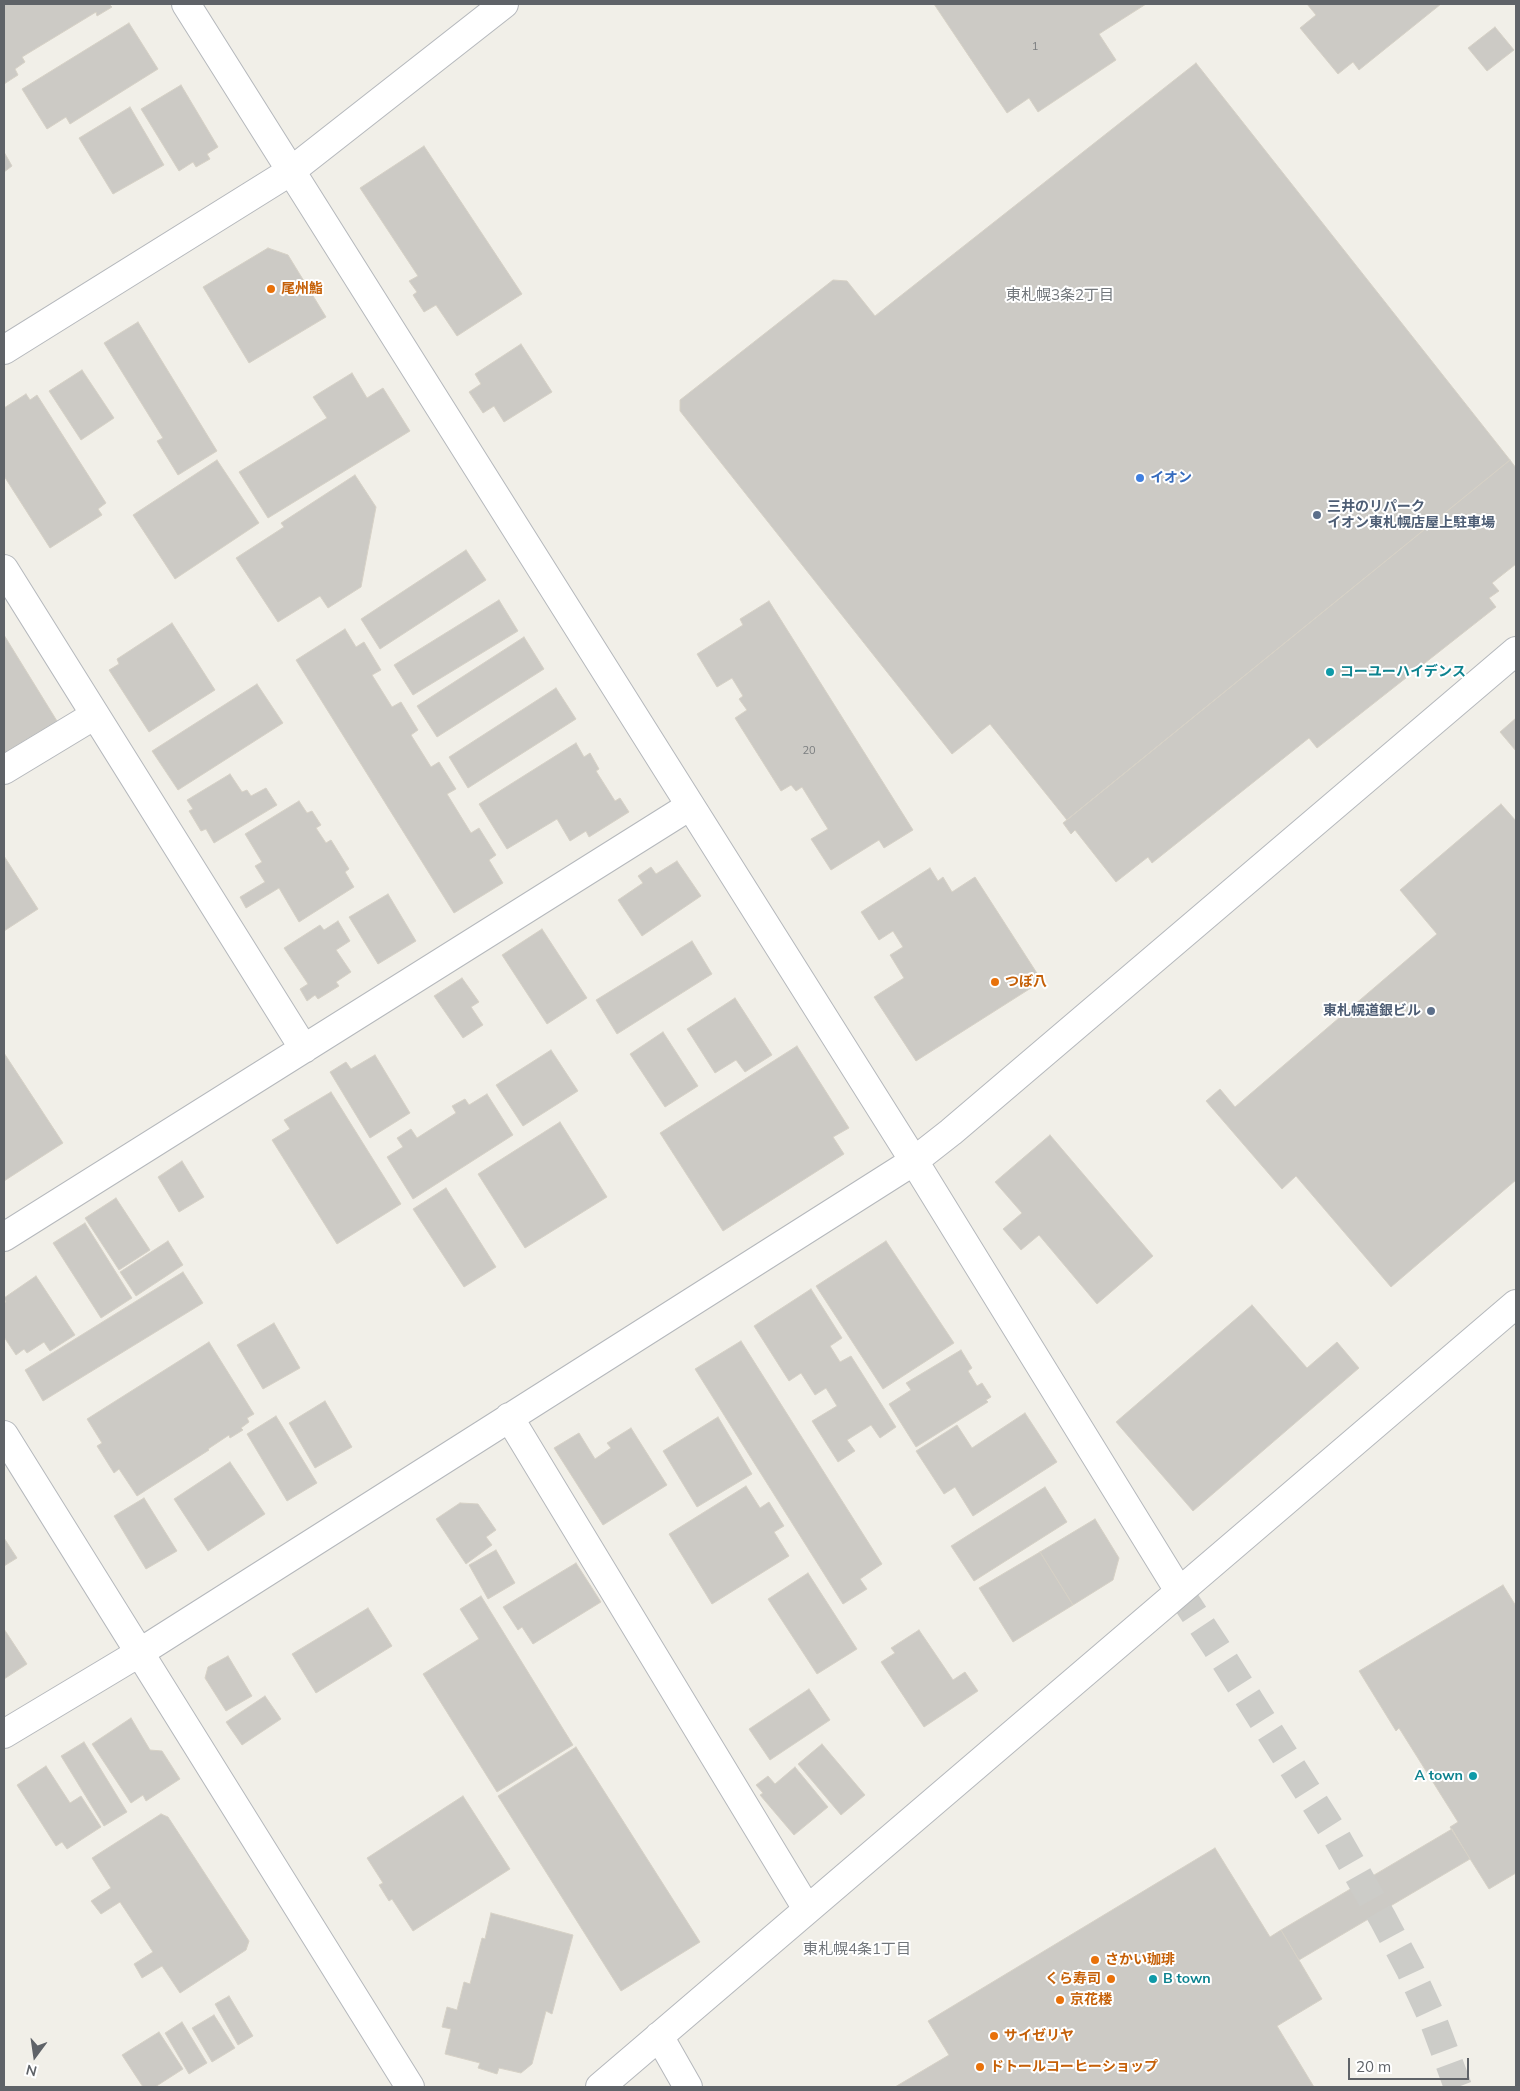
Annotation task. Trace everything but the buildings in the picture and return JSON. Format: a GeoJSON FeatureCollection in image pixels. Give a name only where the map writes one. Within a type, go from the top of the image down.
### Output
{"type":"FeatureCollection","features":[{"type":"Feature","properties":{"kind":"street"},"geometry":{"type":"LineString","coordinates":[[186,4],[914,1161],[1179,1591]]}},
{"type":"Feature","properties":{"kind":"street"},"geometry":{"type":"LineString","coordinates":[[4,350],[291,171],[504,4]]}},
{"type":"Feature","properties":{"kind":"street"},"geometry":{"type":"LineString","coordinates":[[4,569],[304,1049]]}},
{"type":"Feature","properties":{"kind":"street"},"geometry":{"type":"LineString","coordinates":[[4,1734],[139,1653],[914,1161],[951,1132],[1516,651]]}},
{"type":"Feature","properties":{"kind":"street"},"geometry":{"type":"LineString","coordinates":[[4,770],[95,715]]}},
{"type":"Feature","properties":{"kind":"street"},"geometry":{"type":"LineString","coordinates":[[4,1237],[690,806]]}},
{"type":"Feature","properties":{"kind":"street"},"geometry":{"type":"LineString","coordinates":[[600,2087],[1516,1304]]}},
{"type":"Feature","properties":{"kind":"street"},"geometry":{"type":"LineString","coordinates":[[510,1417],[807,1909]]}},
{"type":"Feature","properties":{"kind":"street"},"geometry":{"type":"LineString","coordinates":[[4,1435],[410,2087]]}},
{"type":"Feature","properties":{"kind":"street"},"geometry":{"type":"LineString","coordinates":[[659,2036],[688,2087]]}},
{"type":"Feature","properties":{"kind":"tunnel"},"geometry":{"type":"LineString","coordinates":[[1179,1591],[1337,1838],[1383,1919],[1410,1970],[1433,2020],[1458,2087]]}},
{"type":"Feature","properties":{"kind":"place","name":"尾州鮨"},"geometry":{"type":"Point","coordinates":[271,289]}},
{"type":"Feature","properties":{"kind":"place","name":"イオン"},"geometry":{"type":"Point","coordinates":[1140,478]}},
{"type":"Feature","properties":{"kind":"place","name":"三井のリパーク イオン東札幌店屋上駐車場"},"geometry":{"type":"Point","coordinates":[1317,515]}},
{"type":"Feature","properties":{"kind":"place","name":"コーユーハイデンス"},"geometry":{"type":"Point","coordinates":[1330,672]}},
{"type":"Feature","properties":{"kind":"place","name":"つぼ八"},"geometry":{"type":"Point","coordinates":[995,982]}},
{"type":"Feature","properties":{"kind":"place","name":"東札幌道銀ビル"},"geometry":{"type":"Point","coordinates":[1431,1011]}},
{"type":"Feature","properties":{"kind":"place","name":"A town"},"geometry":{"type":"Point","coordinates":[1473,1776]}},
{"type":"Feature","properties":{"kind":"place","name":"さかい珈琲"},"geometry":{"type":"Point","coordinates":[1095,1960]}},
{"type":"Feature","properties":{"kind":"place","name":"くら寿司"},"geometry":{"type":"Point","coordinates":[1111,1979]}},
{"type":"Feature","properties":{"kind":"place","name":"B town"},"geometry":{"type":"Point","coordinates":[1153,1979]}},
{"type":"Feature","properties":{"kind":"place","name":"京花楼"},"geometry":{"type":"Point","coordinates":[1060,2000]}},
{"type":"Feature","properties":{"kind":"place","name":"サイゼリヤ"},"geometry":{"type":"Point","coordinates":[994,2036]}},
{"type":"Feature","properties":{"kind":"place","name":"ドトールコーヒーショップ"},"geometry":{"type":"Point","coordinates":[980,2067]}},
{"type":"Feature","properties":{"kind":"district","name":"東札幌3条2丁目"},"geometry":{"type":"Point","coordinates":[1060,295]}},
{"type":"Feature","properties":{"kind":"district","name":"東札幌4条1丁目"},"geometry":{"type":"Point","coordinates":[857,1949]}}]}
